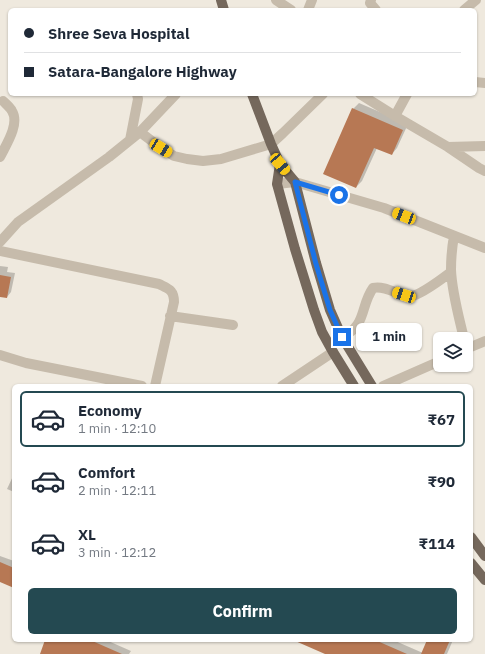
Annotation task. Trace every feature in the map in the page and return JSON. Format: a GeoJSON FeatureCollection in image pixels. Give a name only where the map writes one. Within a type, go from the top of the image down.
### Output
{"type":"FeatureCollection","features":[{"type":"Feature","properties":{"kind":"main road"},"geometry":{"type":"LineString","coordinates":[[253,96],[280,164],[295,182],[316,264],[330,310],[342,337],[371,384]]}},
{"type":"Feature","properties":{"kind":"main road"},"geometry":{"type":"LineString","coordinates":[[280,164],[277,184],[314,310],[322,332],[332,352],[353,384]]}},
{"type":"Feature","properties":{"kind":"main road"},"geometry":{"type":"LineString","coordinates":[[473,540],[485,556]]}},
{"type":"Feature","properties":{"kind":"main road"},"geometry":{"type":"LineString","coordinates":[[473,565],[485,580]]}},
{"type":"Feature","properties":{"kind":"street"},"geometry":{"type":"LineString","coordinates":[[276,0],[288,8]]}},
{"type":"Feature","properties":{"kind":"street"},"geometry":{"type":"LineString","coordinates":[[466,8],[476,0]]}},
{"type":"Feature","properties":{"kind":"street"},"geometry":{"type":"LineString","coordinates":[[130,140],[137,96]]}},
{"type":"Feature","properties":{"kind":"street"},"geometry":{"type":"LineString","coordinates":[[0,242],[18,222],[109,157],[140,132],[174,96]]}},
{"type":"Feature","properties":{"kind":"street"},"geometry":{"type":"LineString","coordinates":[[140,132],[174,156],[203,161],[221,158],[271,144],[321,96]]}},
{"type":"Feature","properties":{"kind":"street"},"geometry":{"type":"LineString","coordinates":[[363,96],[485,171]]}},
{"type":"Feature","properties":{"kind":"street"},"geometry":{"type":"LineString","coordinates":[[395,116],[406,96]]}},
{"type":"Feature","properties":{"kind":"street"},"geometry":{"type":"LineString","coordinates":[[0,157],[10,138],[14,126],[14,116],[12,110],[3,101]]}},
{"type":"Feature","properties":{"kind":"street"},"geometry":{"type":"LineString","coordinates":[[448,147],[485,146]]}},
{"type":"Feature","properties":{"kind":"street"},"geometry":{"type":"LineString","coordinates":[[277,184],[295,182],[384,208],[485,248]]}},
{"type":"Feature","properties":{"kind":"street"},"geometry":{"type":"LineString","coordinates":[[454,236],[451,272],[463,332]]}},
{"type":"Feature","properties":{"kind":"street"},"geometry":{"type":"LineString","coordinates":[[0,251],[159,284],[172,291],[174,302],[155,384]]}},
{"type":"Feature","properties":{"kind":"street"},"geometry":{"type":"LineString","coordinates":[[342,337],[350,333],[356,327],[362,317],[368,294],[372,288],[378,287],[411,296],[418,294],[451,272]]}},
{"type":"Feature","properties":{"kind":"street"},"geometry":{"type":"LineString","coordinates":[[170,316],[233,325]]}},
{"type":"Feature","properties":{"kind":"street"},"geometry":{"type":"LineString","coordinates":[[473,346],[485,341]]}},
{"type":"Feature","properties":{"kind":"street"},"geometry":{"type":"LineString","coordinates":[[285,384],[332,352]]}},
{"type":"Feature","properties":{"kind":"street"},"geometry":{"type":"LineString","coordinates":[[0,355],[26,363],[132,384]]}},
{"type":"Feature","properties":{"kind":"street"},"geometry":{"type":"LineString","coordinates":[[388,384],[433,364]]}},
{"type":"Feature","properties":{"kind":"building"},"geometry":{"type":"Polygon","coordinates":[[[352,108],[403,130],[392,155],[374,148],[356,188],[323,174],[352,108]]]}},
{"type":"Feature","properties":{"kind":"building"},"geometry":{"type":"Polygon","coordinates":[[[0,275],[11,277],[7,298],[0,297],[0,275]]]}},
{"type":"Feature","properties":{"kind":"building"},"geometry":{"type":"Polygon","coordinates":[[[0,562],[12,567],[12,587],[0,582],[0,562]]]}},
{"type":"Feature","properties":{"kind":"building"},"geometry":{"type":"Polygon","coordinates":[[[44,642],[95,642],[122,654],[40,654],[44,642]]]}},
{"type":"Feature","properties":{"kind":"building"},"geometry":{"type":"Polygon","coordinates":[[[298,642],[380,642],[407,654],[325,654],[298,642]]]}},
{"type":"Feature","properties":{"kind":"building"},"geometry":{"type":"Polygon","coordinates":[[[426,642],[449,642],[444,654],[421,654],[426,642]]]}},
{"type":"Feature","properties":{"kind":"route"},"geometry":{"type":"LineString","coordinates":[[339,195],[295,182],[316,264],[330,310],[342,337]]}}]}
